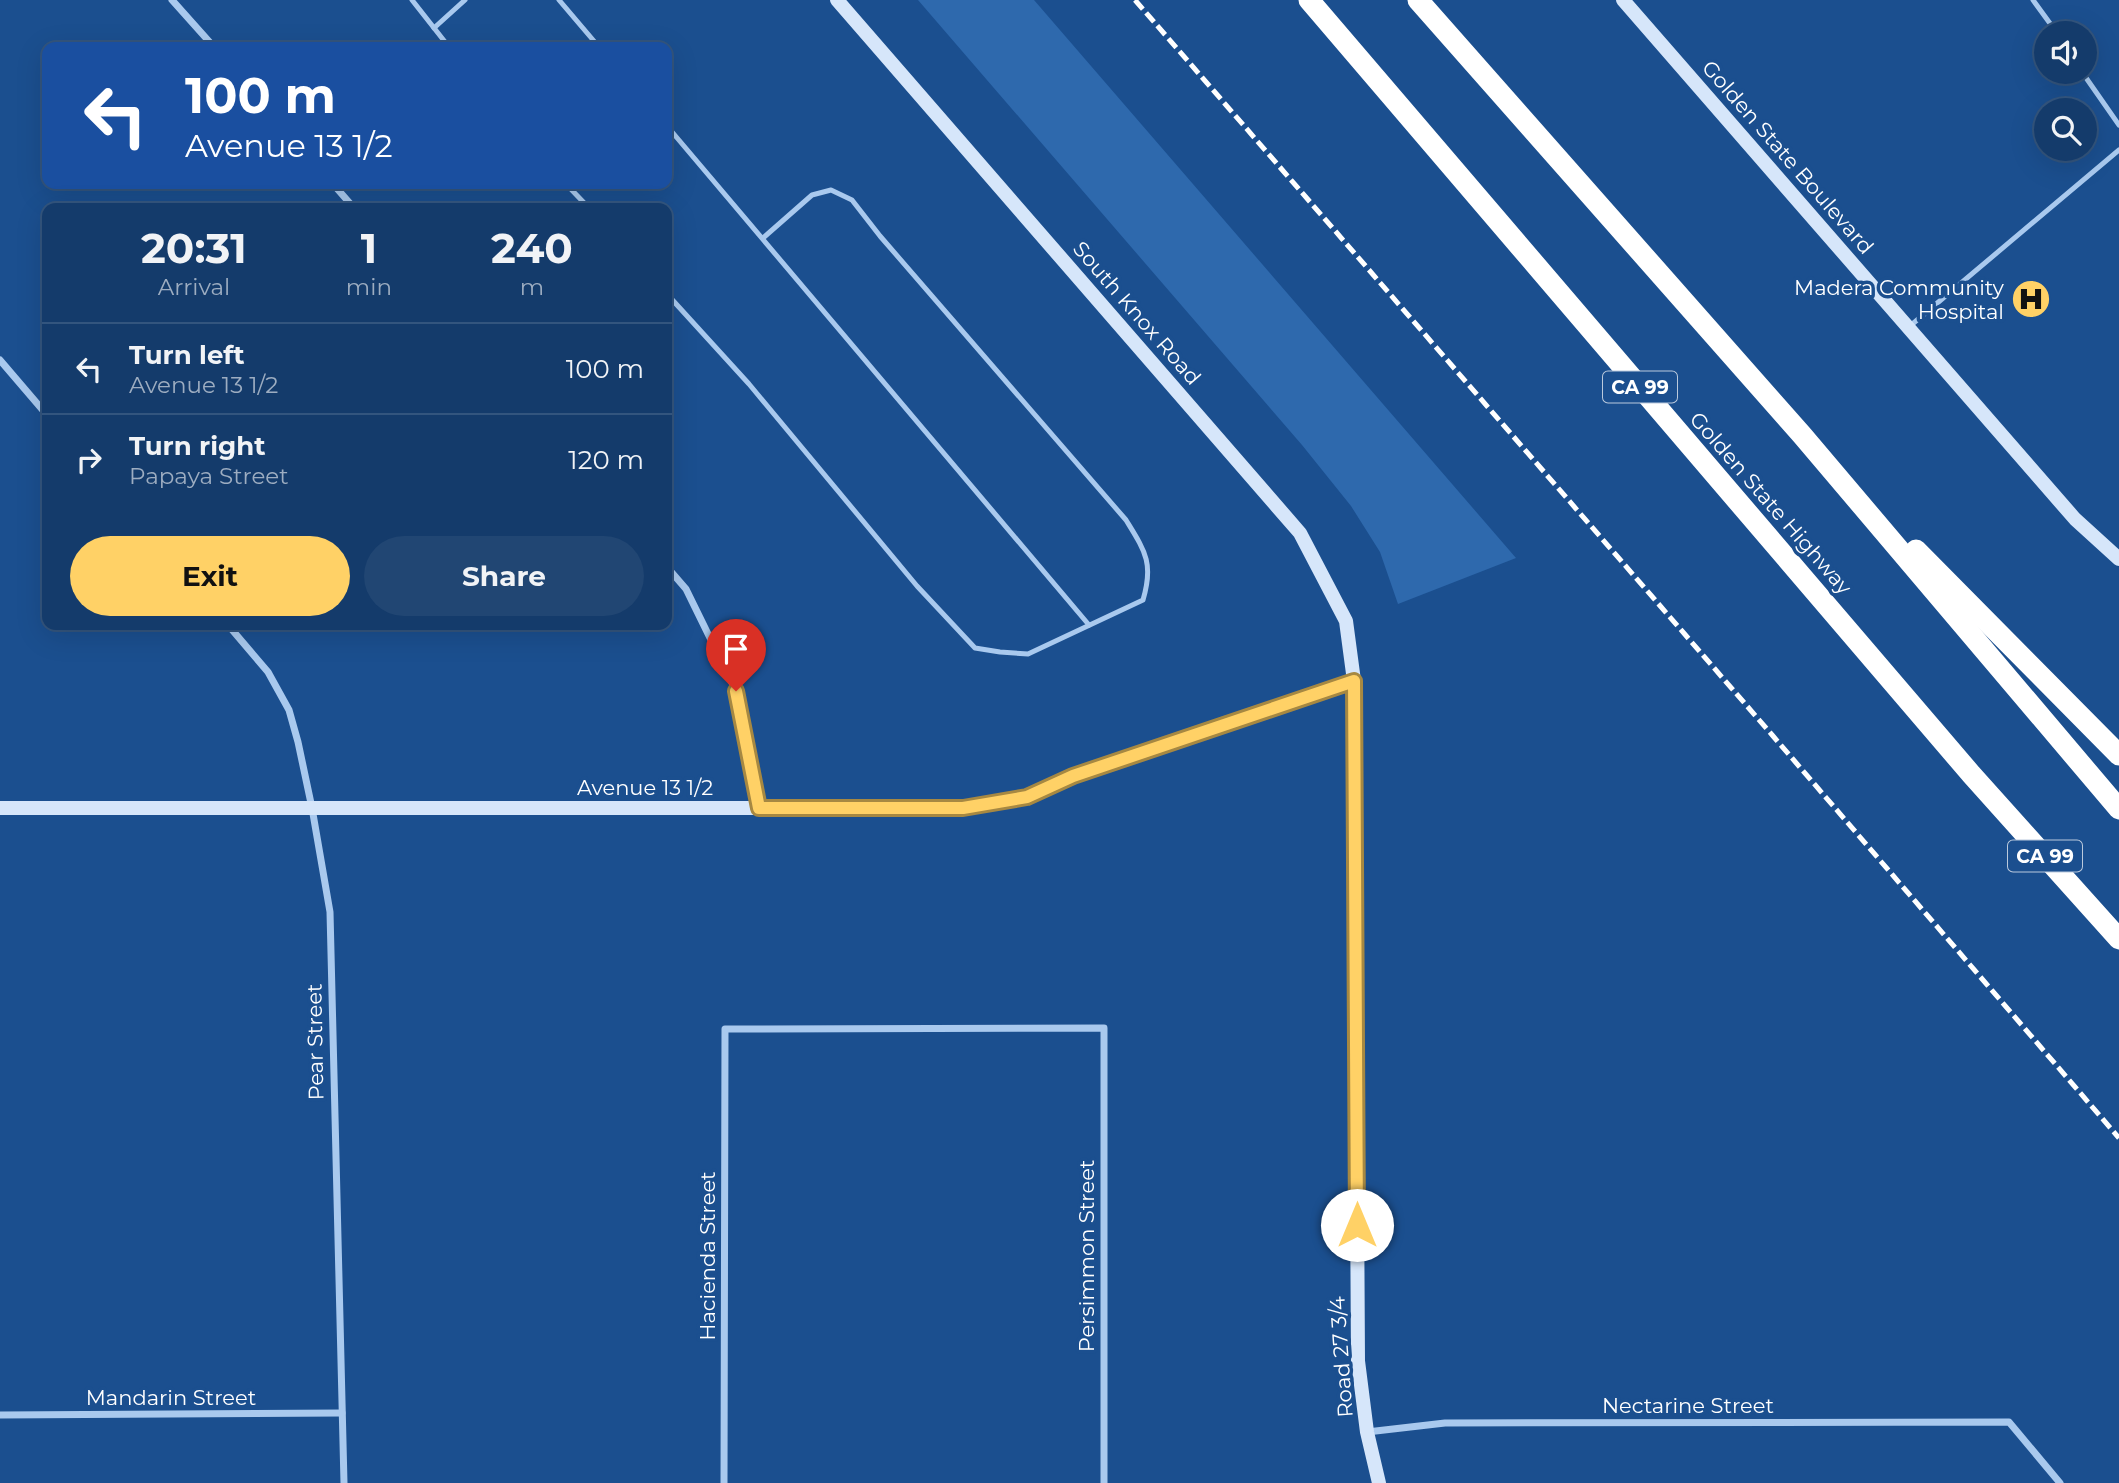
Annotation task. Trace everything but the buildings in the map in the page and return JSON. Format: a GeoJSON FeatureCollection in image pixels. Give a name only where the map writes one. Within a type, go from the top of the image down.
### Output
{"type":"FeatureCollection","features":[{"type":"Feature","properties":{"kind":"highway","name":"Golden State Highway"},"geometry":{"type":"LineString","coordinates":[[1309,0],[1962,763],[2119,939]]}},
{"type":"Feature","properties":{"kind":"highway"},"geometry":{"type":"LineString","coordinates":[[1418,0],[1802,435],[2119,810]]}},
{"type":"Feature","properties":{"kind":"highway"},"geometry":{"type":"LineString","coordinates":[[1802,435],[2119,755]]}},
{"type":"Feature","properties":{"kind":"street"},"geometry":{"type":"LineString","coordinates":[[173,0],[210,42]]}},
{"type":"Feature","properties":{"kind":"street","name":"South Knox Road"},"geometry":{"type":"LineString","coordinates":[[837,0],[1300,533],[1346,621],[1354,681]]}},
{"type":"Feature","properties":{"kind":"street","name":"Golden State Boulevard"},"geometry":{"type":"LineString","coordinates":[[1623,0],[2075,519],[2119,559]]}},
{"type":"Feature","properties":{"kind":"street"},"geometry":{"type":"LineString","coordinates":[[337,189],[350,203]]}},
{"type":"Feature","properties":{"kind":"street"},"geometry":{"type":"LineString","coordinates":[[0,360],[42,409]]}},
{"type":"Feature","properties":{"kind":"street"},"geometry":{"type":"LineString","coordinates":[[672,573],[686,589],[736,691],[759,808]]}},
{"type":"Feature","properties":{"kind":"street","name":"Pear Street"},"geometry":{"type":"LineString","coordinates":[[232,630],[268,672],[289,710],[312,808],[330,912],[344,1483]]}},
{"type":"Feature","properties":{"kind":"street","name":"Avenue 13 1/2"},"geometry":{"type":"LineString","coordinates":[[0,808],[963,808],[1027,797],[1073,776],[1354,681]]}},
{"type":"Feature","properties":{"kind":"street","name":"Road 27 3/4"},"geometry":{"type":"LineString","coordinates":[[1354,681],[1358,1361],[1367,1432],[1379,1483]]}},
{"type":"Feature","properties":{"kind":"street","name":"Persimmon Street"},"geometry":{"type":"LineString","coordinates":[[725,1029],[1104,1028],[1104,1483]]}},
{"type":"Feature","properties":{"kind":"street","name":"Hacienda Street"},"geometry":{"type":"LineString","coordinates":[[724,1483],[725,1029]]}},
{"type":"Feature","properties":{"kind":"street","name":"Mandarin Street"},"geometry":{"type":"LineString","coordinates":[[0,1415],[342,1413]]}},
{"type":"Feature","properties":{"kind":"street","name":"Nectarine Street"},"geometry":{"type":"LineString","coordinates":[[1367,1432],[1445,1423],[2009,1422],[2060,1483]]}},
{"type":"Feature","properties":{"kind":"lane"},"geometry":{"type":"LineString","coordinates":[[412,0],[445,42]]}},
{"type":"Feature","properties":{"kind":"lane"},"geometry":{"type":"LineString","coordinates":[[434,28],[466,0]]}},
{"type":"Feature","properties":{"kind":"lane"},"geometry":{"type":"LineString","coordinates":[[559,0],[595,42]]}},
{"type":"Feature","properties":{"kind":"lane"},"geometry":{"type":"LineString","coordinates":[[2033,0],[2048,21]]}},
{"type":"Feature","properties":{"kind":"lane"},"geometry":{"type":"LineString","coordinates":[[2090,84],[2119,125]]}},
{"type":"Feature","properties":{"kind":"lane"},"geometry":{"type":"LineString","coordinates":[[672,132],[1089,625]]}},
{"type":"Feature","properties":{"kind":"lane"},"geometry":{"type":"LineString","coordinates":[[1909,328],[2119,150]]}},
{"type":"Feature","properties":{"kind":"lane"},"geometry":{"type":"LineString","coordinates":[[571,189],[584,203]]}},
{"type":"Feature","properties":{"kind":"lane"},"geometry":{"type":"LineString","coordinates":[[672,299],[749,384],[917,586],[975,648],[1028,654],[1143,600],[1149,581],[1146,551],[1126,520],[880,236],[852,200],[831,190],[812,195],[763,238]]}},
{"type":"Feature","properties":{"kind":"shaded area"},"geometry":{"type":"Polygon","coordinates":[[[918,0],[1034,0],[1516,558],[1398,604],[1380,552],[1351,506],[1302,445],[918,0]]]}},
{"type":"Feature","properties":{"kind":"railway"},"geometry":{"type":"LineString","coordinates":[[1135,0],[2119,1138]]}},
{"type":"Feature","properties":{"kind":"place","name":"Madera Community Hospital"},"geometry":{"type":"Point","coordinates":[2031,299]}},
{"type":"Feature","properties":{"kind":"route"},"geometry":{"type":"LineString","coordinates":[[736,691],[759,808],[963,808],[1027,797],[1073,776],[1354,681],[1357,1225]]}}]}
